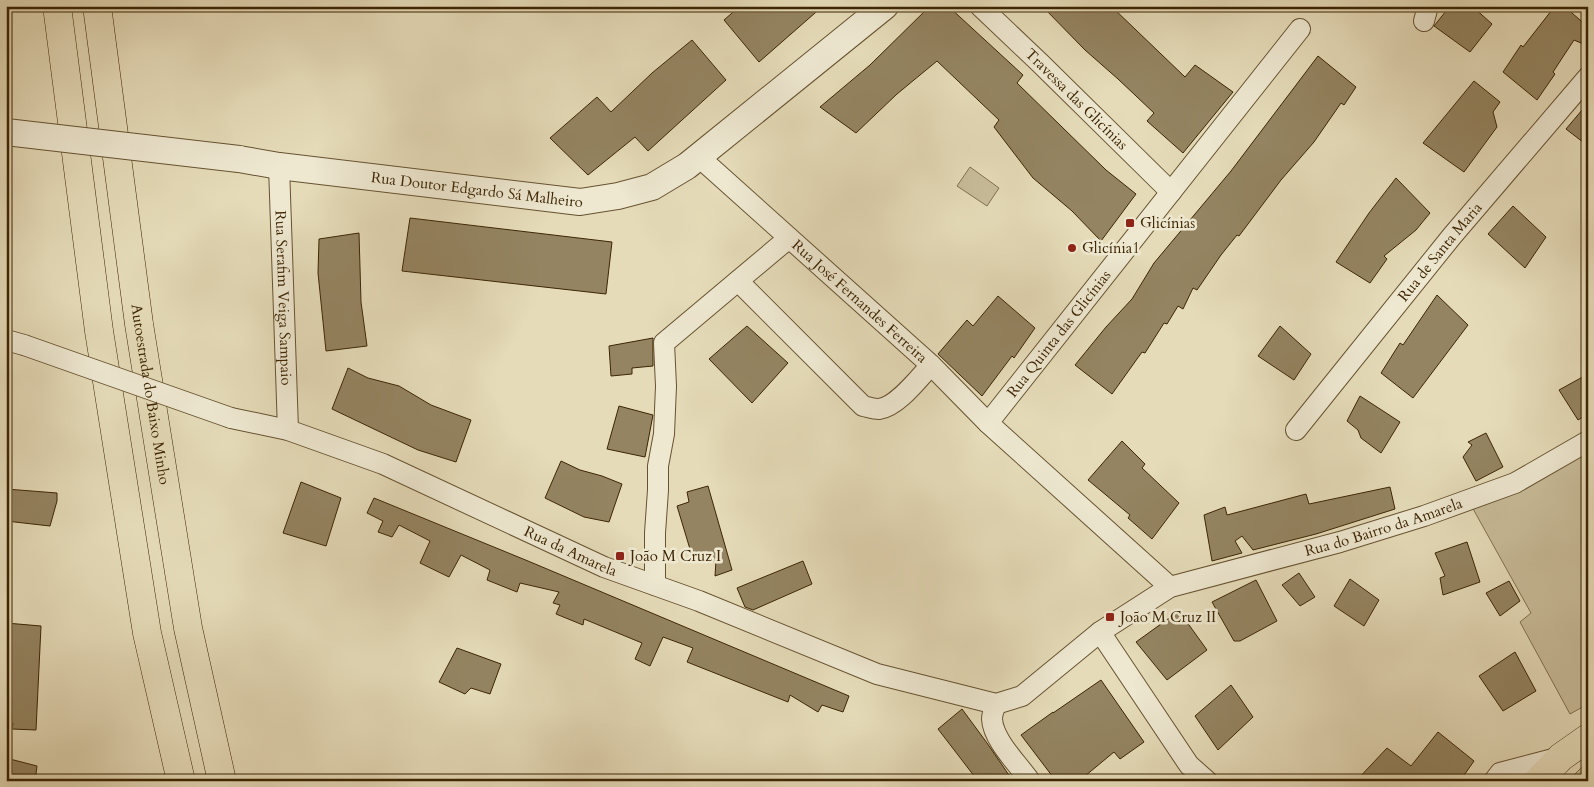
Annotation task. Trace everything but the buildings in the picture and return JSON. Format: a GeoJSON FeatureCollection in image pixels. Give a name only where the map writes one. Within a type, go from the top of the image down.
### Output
{"type":"FeatureCollection","features":[{"type":"Feature","properties":{"kind":"main road"},"geometry":{"type":"LineString","coordinates":[[56,6],[99,331],[147,633],[181,781]]}},
{"type":"Feature","properties":{"kind":"main road","name":"Autoestrada do Baixo Minho"},"geometry":{"type":"LineString","coordinates":[[97,6],[139,324],[188,628],[222,781]]}},
{"type":"Feature","properties":{"kind":"main road"},"geometry":{"type":"LineString","coordinates":[[1538,781],[1561,757],[1588,738]]}},
{"type":"Feature","properties":{"kind":"street","name":"Rua Doutor Edgardo Sá Malheiro"},"geometry":{"type":"LineString","coordinates":[[6,132],[580,202],[618,196],[652,187],[687,166],[886,6]]}},
{"type":"Feature","properties":{"kind":"street","name":"Travessa das Glicínias"},"geometry":{"type":"LineString","coordinates":[[980,6],[1171,192]]}},
{"type":"Feature","properties":{"kind":"street","name":"Rua Quinta das Glicínias"},"geometry":{"type":"LineString","coordinates":[[988,423],[1300,29]]}},
{"type":"Feature","properties":{"kind":"street","name":"Rua de Santa Maria"},"geometry":{"type":"LineString","coordinates":[[1296,430],[1452,236],[1588,78]]}},
{"type":"Feature","properties":{"kind":"street","name":"Rua José Fernandes Ferreira"},"geometry":{"type":"LineString","coordinates":[[699,157],[931,365],[988,423]]}},
{"type":"Feature","properties":{"kind":"street","name":"Rua Serafim Veiga Sampaio"},"geometry":{"type":"LineString","coordinates":[[279,166],[288,430]]}},
{"type":"Feature","properties":{"kind":"street","name":"Rua José Fernandes Ferreira"},"geometry":{"type":"LineString","coordinates":[[655,585],[658,466],[664,434],[666,386],[664,343],[789,238]]}},
{"type":"Feature","properties":{"kind":"street","name":"Rua José Fernandes Ferreira"},"geometry":{"type":"LineString","coordinates":[[738,281],[863,406],[879,409],[897,400],[931,365]]}},
{"type":"Feature","properties":{"kind":"street","name":"Rua da Amarela"},"geometry":{"type":"LineString","coordinates":[[15,342],[232,418],[288,430],[383,464],[604,566],[699,601],[877,674],[996,704]]}},
{"type":"Feature","properties":{"kind":"street"},"geometry":{"type":"LineString","coordinates":[[988,423],[1170,587],[1100,632],[1022,696],[996,704],[992,717],[994,729],[998,738],[1030,781]]}},
{"type":"Feature","properties":{"kind":"street","name":"Rua do Bairro da Amarela"},"geometry":{"type":"LineString","coordinates":[[1170,587],[1340,542],[1424,516],[1515,483],[1588,441]]}},
{"type":"Feature","properties":{"kind":"street"},"geometry":{"type":"LineString","coordinates":[[1100,632],[1189,765],[1207,781]]}},
{"type":"Feature","properties":{"kind":"street"},"geometry":{"type":"LineString","coordinates":[[1494,781],[1500,773],[1561,757]]}},
{"type":"Feature","properties":{"kind":"shaded area"},"geometry":{"type":"Polygon","coordinates":[[[970,167],[999,188],[987,206],[957,186],[970,167]]]}},
{"type":"Feature","properties":{"kind":"shaded area"},"geometry":{"type":"Polygon","coordinates":[[[1588,440],[1588,704],[1570,714],[1520,622],[1531,613],[1472,507],[1588,440]]]}},
{"type":"Feature","properties":{"kind":"shaded area"},"geometry":{"type":"Polygon","coordinates":[[[1588,761],[1588,781],[1568,781],[1588,761]]]}},
{"type":"Feature","properties":{"kind":"place","name":"Glicínias"},"geometry":{"type":"Point","coordinates":[1130,223]}},
{"type":"Feature","properties":{"kind":"place","name":"Glicínia1"},"geometry":{"type":"Point","coordinates":[1072,248]}},
{"type":"Feature","properties":{"kind":"place","name":"João M Cruz I"},"geometry":{"type":"Point","coordinates":[620,556]}},
{"type":"Feature","properties":{"kind":"place","name":"João M Cruz II"},"geometry":{"type":"Point","coordinates":[1110,617]}}]}
